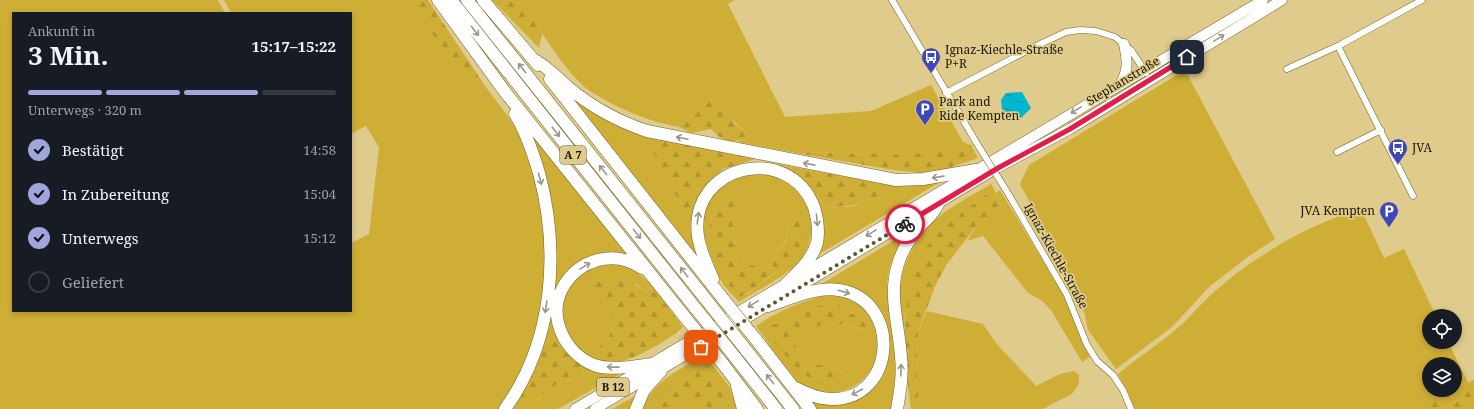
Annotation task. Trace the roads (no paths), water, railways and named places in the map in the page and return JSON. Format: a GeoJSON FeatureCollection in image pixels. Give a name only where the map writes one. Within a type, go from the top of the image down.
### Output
{"type":"FeatureCollection","features":[{"type":"Feature","properties":{"kind":"highway"},"geometry":{"type":"LineString","coordinates":[[438,0],[505,92],[758,409]]}},
{"type":"Feature","properties":{"kind":"highway","name":"A 7"},"geometry":{"type":"LineString","coordinates":[[451,0],[776,409]]}},
{"type":"Feature","properties":{"kind":"highway","name":"A 7"},"geometry":{"type":"LineString","coordinates":[[467,0],[793,409]]}},
{"type":"Feature","properties":{"kind":"highway"},"geometry":{"type":"LineString","coordinates":[[483,0],[533,59],[810,409]]}},
{"type":"Feature","properties":{"kind":"highway"},"geometry":{"type":"LineString","coordinates":[[533,59],[544,64],[557,79],[582,99],[619,121],[647,131],[896,180],[923,179],[976,170]]}},
{"type":"Feature","properties":{"kind":"highway"},"geometry":{"type":"LineString","coordinates":[[505,92],[508,104],[521,123],[537,167],[546,200],[551,239],[552,262],[545,315],[538,342],[526,373],[505,409]]}},
{"type":"Feature","properties":{"kind":"highway"},"geometry":{"type":"LineString","coordinates":[[720,295],[702,253],[698,236],[697,222],[700,208],[718,181],[731,172],[751,168],[771,169],[785,174],[803,188],[810,198],[816,214],[816,243],[811,256],[786,284]]}},
{"type":"Feature","properties":{"kind":"highway"},"geometry":{"type":"LineString","coordinates":[[897,409],[901,383],[902,360],[894,310],[893,283],[898,263],[907,242],[925,221],[934,214],[938,204]]}},
{"type":"Feature","properties":{"kind":"highway"},"geometry":{"type":"LineString","coordinates":[[636,409],[656,367],[613,368],[595,365],[581,358],[570,348],[563,337],[558,324],[558,307],[561,290],[572,275],[585,265],[602,258],[617,258],[632,262],[654,279]]}},
{"type":"Feature","properties":{"kind":"highway"},"geometry":{"type":"LineString","coordinates":[[768,306],[821,290],[839,290],[856,296],[870,306],[879,319],[883,330],[884,346],[879,371],[870,383],[858,392],[844,398],[832,399],[820,398],[793,387]]}},
{"type":"Feature","properties":{"kind":"highway"},"geometry":{"type":"LineString","coordinates":[[735,381],[743,409]]}},
{"type":"Feature","properties":{"kind":"main road","name":"Stephanstraße"},"geometry":{"type":"LineString","coordinates":[[976,170],[1263,0]]}},
{"type":"Feature","properties":{"kind":"main road","name":"Stephanstraße"},"geometry":{"type":"LineString","coordinates":[[938,204],[998,168],[1070,129],[1282,0]]}},
{"type":"Feature","properties":{"kind":"main road"},"geometry":{"type":"LineString","coordinates":[[1121,83],[1126,73],[1128,62],[1124,44]]}},
{"type":"Feature","properties":{"kind":"main road","name":"B 12"},"geometry":{"type":"LineString","coordinates":[[594,409],[656,367],[786,284],[976,170]]}},
{"type":"Feature","properties":{"kind":"main road","name":"B 12"},"geometry":{"type":"LineString","coordinates":[[575,409],[768,306],[938,204]]}},
{"type":"Feature","properties":{"kind":"street"},"geometry":{"type":"LineString","coordinates":[[892,0],[946,93],[1066,32],[1096,31],[1115,37],[1131,50],[1150,79]]}},
{"type":"Feature","properties":{"kind":"street"},"geometry":{"type":"LineString","coordinates":[[1287,69],[1338,46],[1422,0]]}},
{"type":"Feature","properties":{"kind":"street"},"geometry":{"type":"LineString","coordinates":[[1338,46],[1413,196]]}},
{"type":"Feature","properties":{"kind":"street","name":"Ignaz-Kiechle-Straße"},"geometry":{"type":"LineString","coordinates":[[946,93],[1009,195],[1067,295],[1087,345],[1098,361],[1113,375],[1123,390],[1131,409]]}},
{"type":"Feature","properties":{"kind":"street"},"geometry":{"type":"LineString","coordinates":[[1337,152],[1381,130]]}},
{"type":"Feature","properties":{"kind":"water"},"geometry":{"type":"Polygon","coordinates":[[[1022,92],[1031,108],[1022,117],[1014,120],[1002,110],[1001,100],[1006,93],[1022,92]]]}},
{"type":"Feature","properties":{"kind":"place","name":"Ignaz-Kiechle-Straße P+R"},"geometry":{"type":"Point","coordinates":[931,74]}},
{"type":"Feature","properties":{"kind":"place","name":"Park and Ride Kempten"},"geometry":{"type":"Point","coordinates":[925,126]}},
{"type":"Feature","properties":{"kind":"place","name":"JVA"},"geometry":{"type":"Point","coordinates":[1398,165]}},
{"type":"Feature","properties":{"kind":"place","name":"JVA Kempten"},"geometry":{"type":"Point","coordinates":[1389,228]}}]}
